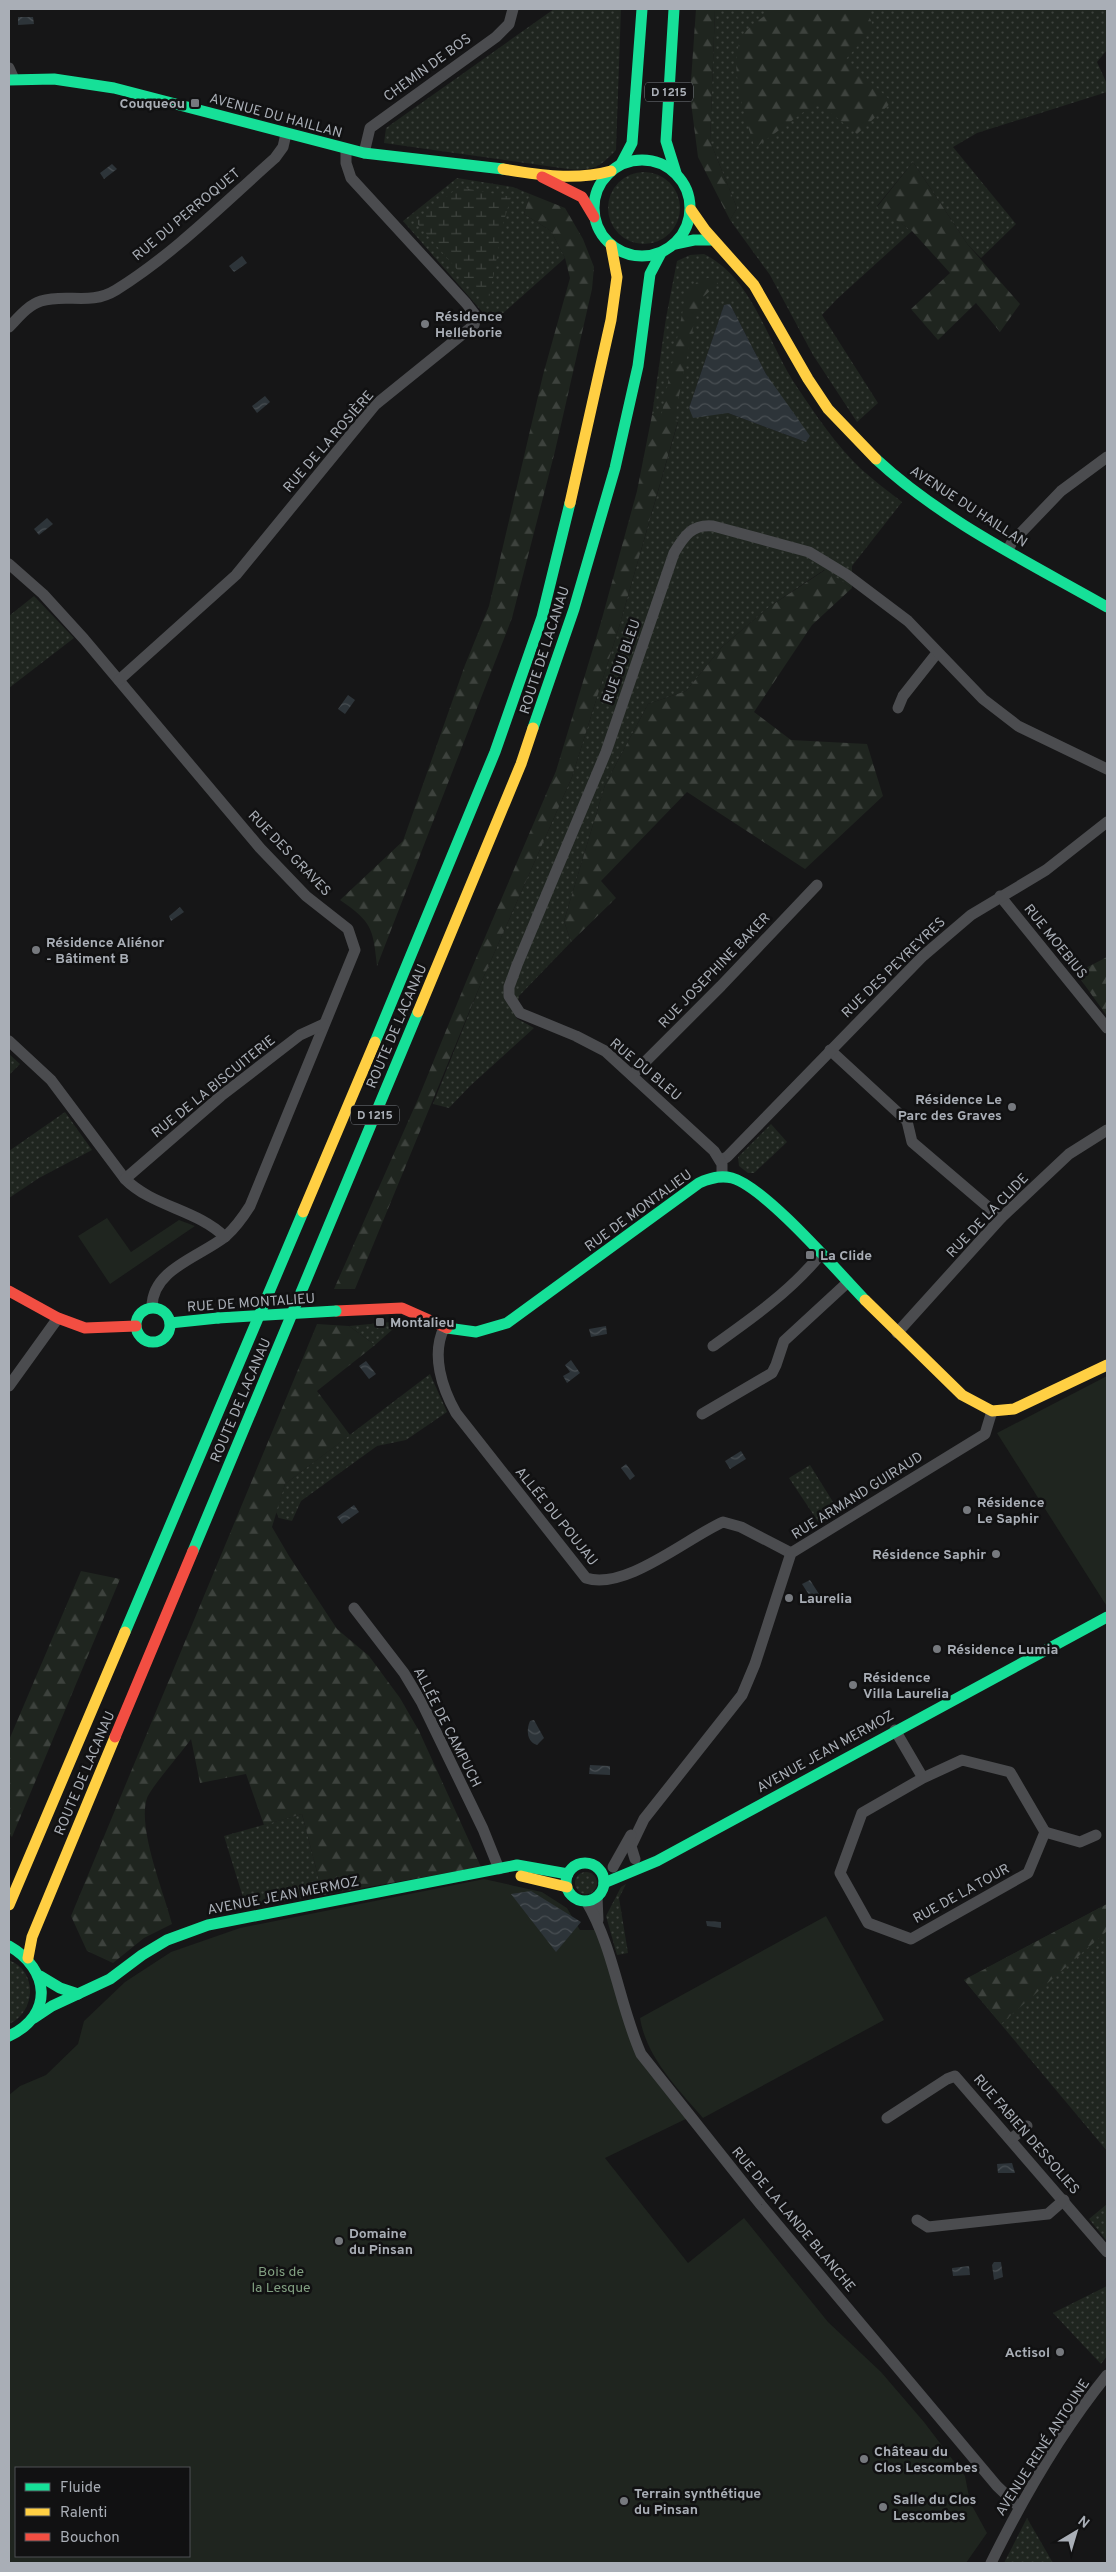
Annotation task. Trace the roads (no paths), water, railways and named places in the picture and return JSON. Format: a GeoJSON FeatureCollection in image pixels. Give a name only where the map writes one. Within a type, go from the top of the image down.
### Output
{"type":"FeatureCollection","features":[{"type":"Feature","properties":{"kind":"main road","name":"D 1215"},"geometry":{"type":"LineString","coordinates":[[621,164],[629,153],[632,143],[642,9]]}},
{"type":"Feature","properties":{"kind":"main road","name":"D 1215"},"geometry":{"type":"LineString","coordinates":[[674,9],[666,141],[676,173]]}},
{"type":"Feature","properties":{"kind":"main road","name":"AVENUE DU HAILLAN"},"geometry":{"type":"LineString","coordinates":[[11,80],[54,79],[105,87],[152,97],[346,150],[364,153],[488,166],[538,175],[589,177],[611,171]]}},
{"type":"Feature","properties":{"kind":"main road"},"geometry":{"type":"LineString","coordinates":[[675,244],[689,223],[691,210],[690,197],[676,173],[664,164],[650,160],[635,160],[621,164],[611,171],[597,191],[594,216],[600,232],[611,245],[635,256],[648,256],[661,253],[675,244],[694,240],[711,240]]}},
{"type":"Feature","properties":{"kind":"main road","name":"AVENUE DU HAILLAN"},"geometry":{"type":"LineString","coordinates":[[538,175],[574,192],[582,198],[594,216]]}},
{"type":"Feature","properties":{"kind":"main road","name":"AVENUE DU HAILLAN"},"geometry":{"type":"LineString","coordinates":[[691,210],[711,240],[729,253],[743,269],[771,313],[811,385],[856,442],[901,480],[954,517],[1107,607]]}},
{"type":"Feature","properties":{"kind":"main road","name":"ROUTE DE LACANAU"},"geometry":{"type":"LineString","coordinates":[[9,1905],[395,995],[498,744],[542,617],[561,544],[611,320],[617,278],[611,245]]}},
{"type":"Feature","properties":{"kind":"main road","name":"ROUTE DE LACANAU"},"geometry":{"type":"LineString","coordinates":[[28,1958],[32,1937],[464,906],[521,764],[556,664],[597,533],[638,366],[650,274],[654,262],[661,253]]}},
{"type":"Feature","properties":{"kind":"main road"},"geometry":{"type":"LineString","coordinates":[[722,1176],[735,1178],[748,1184],[962,1395],[992,1411],[1014,1409],[1107,1365]]}},
{"type":"Feature","properties":{"kind":"main road","name":"RUE DE MONTALIEU"},"geometry":{"type":"LineString","coordinates":[[170,1323],[218,1318],[402,1308],[444,1328],[471,1332],[496,1328],[507,1323],[706,1179],[722,1176]]}},
{"type":"Feature","properties":{"kind":"main road"},"geometry":{"type":"LineString","coordinates":[[9,1291],[58,1318],[85,1328],[136,1326]]}},
{"type":"Feature","properties":{"kind":"main road"},"geometry":{"type":"LineString","coordinates":[[152,1307],[166,1313],[170,1323],[164,1337],[155,1342],[144,1340],[136,1326],[138,1316],[142,1311],[152,1307]]}},
{"type":"Feature","properties":{"kind":"main road","name":"AVENUE JEAN MERMOZ"},"geometry":{"type":"LineString","coordinates":[[604,1883],[657,1861],[895,1730],[1107,1617]]}},
{"type":"Feature","properties":{"kind":"main road","name":"AVENUE JEAN MERMOZ"},"geometry":{"type":"LineString","coordinates":[[601,1871],[691,1842]]}},
{"type":"Feature","properties":{"kind":"main road"},"geometry":{"type":"LineString","coordinates":[[582,1864],[594,1865],[601,1871],[604,1883],[602,1892],[591,1899],[574,1897],[567,1887],[568,1874],[572,1869],[582,1864]]}},
{"type":"Feature","properties":{"kind":"main road","name":"AVENUE JEAN MERMOZ"},"geometry":{"type":"LineString","coordinates":[[34,2018],[58,2001],[105,1982],[153,1948],[197,1928],[517,1865],[568,1874]]}},
{"type":"Feature","properties":{"kind":"main road"},"geometry":{"type":"LineString","coordinates":[[504,1869],[521,1876],[567,1887]]}},
{"type":"Feature","properties":{"kind":"main road"},"geometry":{"type":"LineString","coordinates":[[9,1946],[28,1958],[40,1976],[60,1988],[78,1994]]}},
{"type":"Feature","properties":{"kind":"main road"},"geometry":{"type":"LineString","coordinates":[[9,2036],[25,2028],[34,2018],[42,1998],[40,1976]]}},
{"type":"Feature","properties":{"kind":"street","name":"CHEMIN DE BOS"},"geometry":{"type":"LineString","coordinates":[[364,153],[370,128],[496,37],[509,24],[513,9]]}},
{"type":"Feature","properties":{"kind":"street"},"geometry":{"type":"LineString","coordinates":[[9,68],[11,80]]}},
{"type":"Feature","properties":{"kind":"street","name":"RUE DU PERROQUET"},"geometry":{"type":"LineString","coordinates":[[9,327],[30,307],[42,301],[88,300],[101,297],[116,290],[159,261],[275,158],[283,147],[286,134]]}},
{"type":"Feature","properties":{"kind":"street","name":"RUE DE LA ROSIÈRE"},"geometry":{"type":"LineString","coordinates":[[119,680],[236,575],[375,405],[474,325],[476,316],[466,303],[352,178],[346,163],[346,150]]}},
{"type":"Feature","properties":{"kind":"street"},"geometry":{"type":"LineString","coordinates":[[1008,550],[1012,542],[1061,491],[1107,457]]}},
{"type":"Feature","properties":{"kind":"street","name":"RUE DU BLEU"},"geometry":{"type":"LineString","coordinates":[[721,1160],[685,1122],[605,1051],[576,1036],[520,1013],[511,1002],[509,988],[606,752],[674,552],[684,536],[698,527],[713,526],[809,552],[847,576],[908,621],[983,699],[1018,726],[1107,769]]}},
{"type":"Feature","properties":{"kind":"street","name":"RUE DES GRAVES"},"geometry":{"type":"LineString","coordinates":[[9,564],[43,594],[119,680],[260,848],[306,896],[348,929],[355,950],[250,1206],[238,1224],[225,1237]]}},
{"type":"Feature","properties":{"kind":"street"},"geometry":{"type":"LineString","coordinates":[[898,708],[902,696],[937,653]]}},
{"type":"Feature","properties":{"kind":"street","name":"RUE DES PEYREYRES"},"geometry":{"type":"LineString","coordinates":[[721,1160],[727,1157],[923,956],[971,915],[1046,870],[1107,822]]}},
{"type":"Feature","properties":{"kind":"street","name":"RUE JOSEPHINE BAKER"},"geometry":{"type":"LineString","coordinates":[[632,1075],[721,986],[817,885]]}},
{"type":"Feature","properties":{"kind":"street","name":"RUE MOEBIUS"},"geometry":{"type":"LineString","coordinates":[[1000,896],[1107,1028]]}},
{"type":"Feature","properties":{"kind":"street","name":"RUE DE LA BISCUITERIE"},"geometry":{"type":"LineString","coordinates":[[125,1178],[228,1090],[300,1035],[324,1024]]}},
{"type":"Feature","properties":{"kind":"street"},"geometry":{"type":"LineString","coordinates":[[9,1041],[51,1080],[136,1190],[150,1198],[192,1215],[225,1237],[158,1282],[152,1294],[152,1307]]}},
{"type":"Feature","properties":{"kind":"street"},"geometry":{"type":"LineString","coordinates":[[830,1050],[907,1121],[912,1142],[1001,1218]]}},
{"type":"Feature","properties":{"kind":"street","name":"RUE DE LA CLIDE"},"geometry":{"type":"LineString","coordinates":[[897,1333],[1001,1218],[1069,1154],[1107,1130]]}},
{"type":"Feature","properties":{"kind":"street"},"geometry":{"type":"LineString","coordinates":[[721,1160],[722,1176]]}},
{"type":"Feature","properties":{"kind":"street"},"geometry":{"type":"LineString","coordinates":[[713,1346],[758,1314],[811,1266],[821,1254]]}},
{"type":"Feature","properties":{"kind":"street"},"geometry":{"type":"LineString","coordinates":[[702,1414],[772,1373],[784,1341],[848,1282]]}},
{"type":"Feature","properties":{"kind":"street"},"geometry":{"type":"LineString","coordinates":[[9,1386],[58,1318]]}},
{"type":"Feature","properties":{"kind":"street","name":"ALLÉE DU POUJAU"},"geometry":{"type":"LineString","coordinates":[[444,1328],[438,1348],[442,1383],[456,1414],[586,1578],[603,1581],[614,1579],[656,1562],[723,1522],[741,1527],[791,1554]]}},
{"type":"Feature","properties":{"kind":"street","name":"RUE ARMAND GUIRAUD"},"geometry":{"type":"LineString","coordinates":[[613,1867],[620,1851],[632,1833],[639,1827],[742,1695],[756,1664],[791,1554],[985,1434],[992,1411]]}},
{"type":"Feature","properties":{"kind":"street","name":"ALLÉE DE CAMPUCH"},"geometry":{"type":"LineString","coordinates":[[354,1608],[399,1666],[418,1696],[504,1869]]}},
{"type":"Feature","properties":{"kind":"street"},"geometry":{"type":"LineString","coordinates":[[895,1730],[923,1778]]}},
{"type":"Feature","properties":{"kind":"street","name":"RUE DE LA TOUR"},"geometry":{"type":"LineString","coordinates":[[962,1760],[1010,1772],[1044,1832],[1028,1873],[911,1939],[868,1923],[840,1872],[862,1813],[923,1778],[962,1760]]}},
{"type":"Feature","properties":{"kind":"street","name":"RUE ARMAND GUIRAUD"},"geometry":{"type":"LineString","coordinates":[[634,1859],[631,1846],[639,1827]]}},
{"type":"Feature","properties":{"kind":"street"},"geometry":{"type":"LineString","coordinates":[[1044,1832],[1080,1842],[1096,1836]]}},
{"type":"Feature","properties":{"kind":"street","name":"RUE DE LA LANDE BLANCHE"},"geometry":{"type":"LineString","coordinates":[[591,1899],[617,1978],[629,2024],[641,2054],[761,2205],[997,2486],[1019,2507]]}},
{"type":"Feature","properties":{"kind":"street","name":"RUE FABIEN DESSOLIES"},"geometry":{"type":"LineString","coordinates":[[887,2118],[947,2079],[955,2076],[1107,2252]]}},
{"type":"Feature","properties":{"kind":"street"},"geometry":{"type":"LineString","coordinates":[[1011,2139],[1027,2126]]}},
{"type":"Feature","properties":{"kind":"street"},"geometry":{"type":"LineString","coordinates":[[918,2220],[928,2227],[1048,2214],[1064,2200]]}},
{"type":"Feature","properties":{"kind":"street","name":"AVENUE RENÉ ANTOUNE"},"geometry":{"type":"LineString","coordinates":[[991,2563],[1019,2507],[1090,2396],[1107,2375]]}},
{"type":"Feature","properties":{"kind":"water"},"geometry":{"type":"Polygon","coordinates":[[[18,17],[33,17],[34,24],[18,25],[18,17]]]}},
{"type":"Feature","properties":{"kind":"water"},"geometry":{"type":"Polygon","coordinates":[[[112,164],[117,169],[104,179],[100,173],[112,164]]]}},
{"type":"Feature","properties":{"kind":"water"},"geometry":{"type":"Polygon","coordinates":[[[242,256],[247,263],[234,272],[229,266],[242,256]]]}},
{"type":"Feature","properties":{"kind":"water"},"geometry":{"type":"Polygon","coordinates":[[[730,304],[766,374],[810,436],[806,442],[728,413],[693,418],[689,408],[724,305],[730,304]]]}},
{"type":"Feature","properties":{"kind":"water"},"geometry":{"type":"Polygon","coordinates":[[[265,396],[270,402],[257,413],[252,406],[265,396]]]}},
{"type":"Feature","properties":{"kind":"water"},"geometry":{"type":"Polygon","coordinates":[[[47,518],[53,524],[39,535],[34,529],[47,518]]]}},
{"type":"Feature","properties":{"kind":"water"},"geometry":{"type":"Polygon","coordinates":[[[348,695],[355,700],[345,714],[338,709],[348,695]]]}},
{"type":"Feature","properties":{"kind":"water"},"geometry":{"type":"Polygon","coordinates":[[[180,907],[184,912],[171,921],[169,916],[180,907]]]}},
{"type":"Feature","properties":{"kind":"water"},"geometry":{"type":"Polygon","coordinates":[[[606,1326],[607,1334],[591,1337],[589,1329],[606,1326]]]}},
{"type":"Feature","properties":{"kind":"water"},"geometry":{"type":"Polygon","coordinates":[[[571,1360],[580,1373],[567,1383],[563,1376],[570,1372],[565,1365],[571,1360]]]}},
{"type":"Feature","properties":{"kind":"water"},"geometry":{"type":"Polygon","coordinates":[[[366,1361],[376,1374],[369,1379],[359,1366],[366,1361]]]}},
{"type":"Feature","properties":{"kind":"water"},"geometry":{"type":"Polygon","coordinates":[[[741,1451],[746,1459],[730,1469],[725,1461],[741,1451]]]}},
{"type":"Feature","properties":{"kind":"water"},"geometry":{"type":"Polygon","coordinates":[[[626,1464],[635,1476],[630,1480],[621,1468],[626,1464]]]}},
{"type":"Feature","properties":{"kind":"water"},"geometry":{"type":"Polygon","coordinates":[[[354,1505],[359,1512],[342,1524],[337,1517],[354,1505]]]}},
{"type":"Feature","properties":{"kind":"water"},"geometry":{"type":"Polygon","coordinates":[[[810,1580],[819,1594],[811,1598],[802,1584],[810,1580]]]}},
{"type":"Feature","properties":{"kind":"water"},"geometry":{"type":"Polygon","coordinates":[[[534,1720],[544,1738],[537,1745],[531,1741],[528,1732],[530,1721],[534,1720]]]}},
{"type":"Feature","properties":{"kind":"water"},"geometry":{"type":"Polygon","coordinates":[[[590,1765],[610,1766],[610,1775],[589,1774],[590,1765]]]}},
{"type":"Feature","properties":{"kind":"water"},"geometry":{"type":"Polygon","coordinates":[[[531,1891],[581,1922],[556,1952],[511,1894],[531,1891]]]}},
{"type":"Feature","properties":{"kind":"water"},"geometry":{"type":"Polygon","coordinates":[[[706,1921],[721,1922],[721,1928],[707,1926],[706,1921]]]}},
{"type":"Feature","properties":{"kind":"water"},"geometry":{"type":"Polygon","coordinates":[[[1012,2163],[1015,2173],[998,2173],[997,2164],[1012,2163]]]}},
{"type":"Feature","properties":{"kind":"water"},"geometry":{"type":"Polygon","coordinates":[[[994,2262],[1001,2262],[1003,2277],[994,2280],[992,2265],[994,2262]]]}},
{"type":"Feature","properties":{"kind":"water"},"geometry":{"type":"Polygon","coordinates":[[[969,2266],[970,2275],[953,2276],[952,2268],[969,2266]]]}},
{"type":"Feature","properties":{"kind":"place","name":"Couqueou"},"geometry":{"type":"Point","coordinates":[195,103]}},
{"type":"Feature","properties":{"kind":"place","name":"Résidence Helleborie"},"geometry":{"type":"Point","coordinates":[425,324]}},
{"type":"Feature","properties":{"kind":"place","name":"Résidence Aliénor - Bâtiment B"},"geometry":{"type":"Point","coordinates":[36,950]}},
{"type":"Feature","properties":{"kind":"place","name":"Résidence Le Parc des Graves"},"geometry":{"type":"Point","coordinates":[1012,1107]}},
{"type":"Feature","properties":{"kind":"place","name":"La Clide"},"geometry":{"type":"Point","coordinates":[810,1255]}},
{"type":"Feature","properties":{"kind":"place","name":"Montalieu"},"geometry":{"type":"Point","coordinates":[380,1322]}},
{"type":"Feature","properties":{"kind":"place","name":"Résidence Le Saphir"},"geometry":{"type":"Point","coordinates":[967,1510]}},
{"type":"Feature","properties":{"kind":"place","name":"Résidence Saphir"},"geometry":{"type":"Point","coordinates":[996,1554]}},
{"type":"Feature","properties":{"kind":"place","name":"Laurelia"},"geometry":{"type":"Point","coordinates":[789,1598]}},
{"type":"Feature","properties":{"kind":"place","name":"Résidence Lumia"},"geometry":{"type":"Point","coordinates":[937,1649]}},
{"type":"Feature","properties":{"kind":"place","name":"Résidence Villa Laurelia"},"geometry":{"type":"Point","coordinates":[853,1685]}},
{"type":"Feature","properties":{"kind":"place","name":"Domaine du Pinsan"},"geometry":{"type":"Point","coordinates":[339,2241]}},
{"type":"Feature","properties":{"kind":"place","name":"Actisol"},"geometry":{"type":"Point","coordinates":[1060,2352]}},
{"type":"Feature","properties":{"kind":"place","name":"Château du Clos Lescombes"},"geometry":{"type":"Point","coordinates":[864,2459]}},
{"type":"Feature","properties":{"kind":"place","name":"Terrain synthétique du Pinsan"},"geometry":{"type":"Point","coordinates":[624,2501]}},
{"type":"Feature","properties":{"kind":"place","name":"Salle du Clos Lescombes"},"geometry":{"type":"Point","coordinates":[883,2507]}},
{"type":"Feature","properties":{"kind":"park label","name":"Bois de la Lesque"},"geometry":{"type":"Point","coordinates":[281,2280]}}]}
